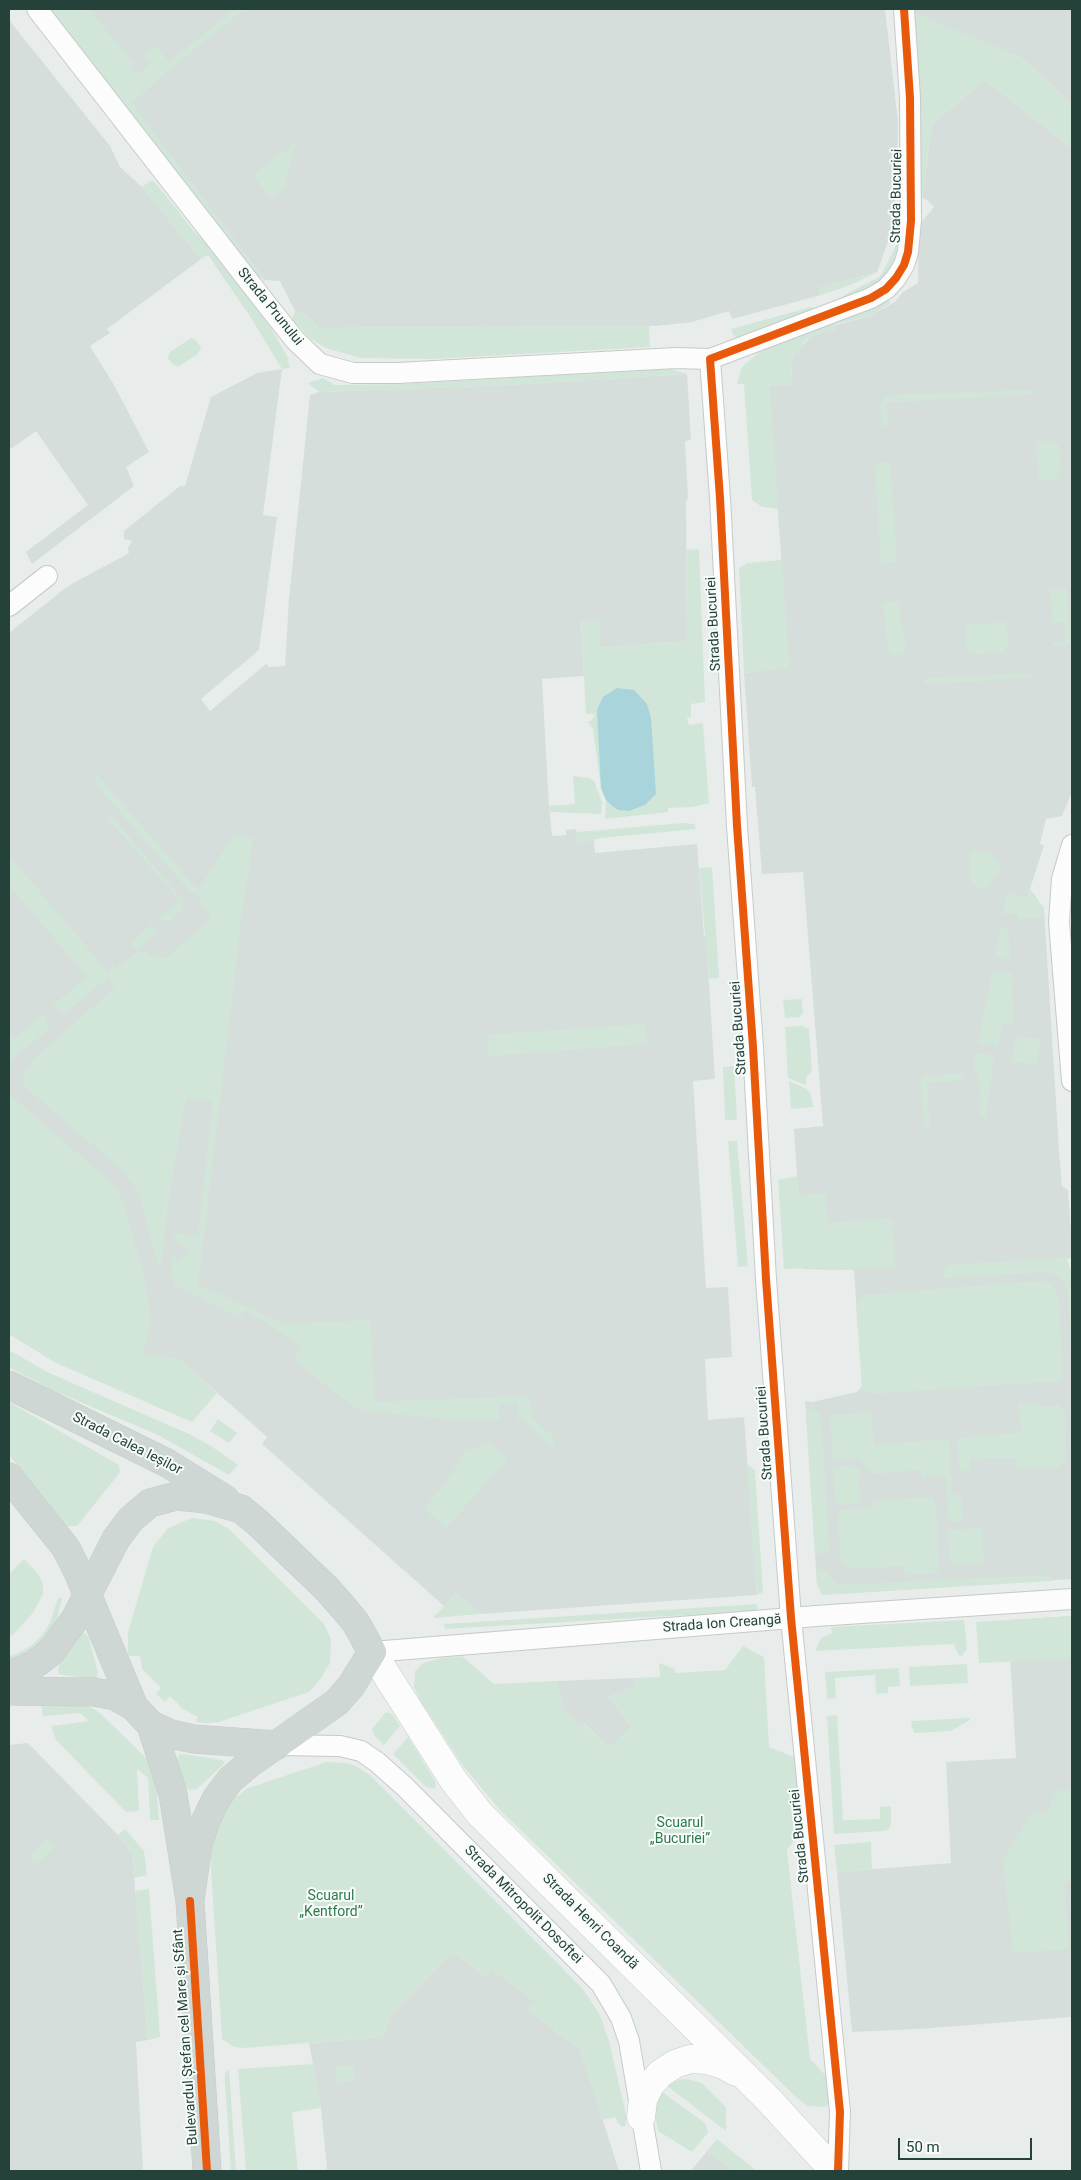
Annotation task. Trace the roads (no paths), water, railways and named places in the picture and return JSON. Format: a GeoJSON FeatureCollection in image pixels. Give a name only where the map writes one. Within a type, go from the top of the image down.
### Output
{"type":"FeatureCollection","features":[{"type":"Feature","properties":{"kind":"main road","name":"Strada Calea Ieșilor"},"geometry":{"type":"LineString","coordinates":[[9,1385],[167,1463],[241,1509],[326,1588],[356,1623],[372,1652]]}},
{"type":"Feature","properties":{"kind":"main road"},"geometry":{"type":"LineString","coordinates":[[9,1476],[66,1548],[88,1598]]}},
{"type":"Feature","properties":{"kind":"main road"},"geometry":{"type":"LineString","coordinates":[[9,1676],[34,1665],[51,1652],[88,1598],[116,1539],[131,1519],[150,1502],[176,1496],[206,1499],[241,1509]]}},
{"type":"Feature","properties":{"kind":"main road","name":"Bulevardul Ștefan cel Mare și Sfânt"},"geometry":{"type":"LineString","coordinates":[[88,1598],[143,1716],[173,1794],[190,1901],[207,2171]]}},
{"type":"Feature","properties":{"kind":"main road","name":"Bulevardul Ștefan cel Mare și Sfânt"},"geometry":{"type":"LineString","coordinates":[[190,1901],[198,1844],[204,1822],[216,1799],[230,1780],[249,1764],[337,1702],[351,1686],[372,1652]]}},
{"type":"Feature","properties":{"kind":"main road","name":"Strada Henri Coandă"},"geometry":{"type":"LineString","coordinates":[[372,1652],[454,1781],[480,1814],[750,2082],[834,2171]]}},
{"type":"Feature","properties":{"kind":"main road"},"geometry":{"type":"LineString","coordinates":[[9,1691],[94,1692],[115,1696],[172,1734],[194,1739],[277,1745]]}},
{"type":"Feature","properties":{"kind":"main road"},"geometry":{"type":"LineString","coordinates":[[641,2117],[643,2100],[650,2085],[661,2073],[674,2064],[690,2059],[707,2060],[723,2065],[750,2082]]}},
{"type":"Feature","properties":{"kind":"street","name":"Strada Prunului"},"geometry":{"type":"LineString","coordinates":[[37,9],[295,340],[320,364],[353,373],[398,373],[676,358],[710,359]]}},
{"type":"Feature","properties":{"kind":"street","name":"Strada Bucuriei"},"geometry":{"type":"LineString","coordinates":[[838,2171],[840,2112],[791,1618],[766,1279],[753,1047],[737,826],[720,498],[710,359],[871,298],[886,289],[904,265],[908,252],[911,222],[910,98],[904,9]]}},
{"type":"Feature","properties":{"kind":"street"},"geometry":{"type":"LineString","coordinates":[[9,606],[47,576]]}},
{"type":"Feature","properties":{"kind":"street"},"geometry":{"type":"LineString","coordinates":[[1072,845],[1062,879],[1059,922],[1072,1081]]}},
{"type":"Feature","properties":{"kind":"street","name":"Strada Ion Creangă"},"geometry":{"type":"LineString","coordinates":[[372,1652],[791,1618],[1072,1599]]}},
{"type":"Feature","properties":{"kind":"street","name":"Strada Mitropolit Dosoftei"},"geometry":{"type":"LineString","coordinates":[[277,1745],[340,1746],[361,1751],[377,1762],[406,1787],[601,1984],[621,2018],[629,2041],[651,2171]]}},
{"type":"Feature","properties":{"kind":"water"},"geometry":{"type":"Polygon","coordinates":[[[617,688],[634,690],[647,704],[651,718],[656,794],[645,805],[629,811],[618,810],[611,805],[606,800],[601,788],[597,710],[603,697],[617,688]]]}},
{"type":"Feature","properties":{"kind":"park label","name":"Scuarul „Bucuriei”"},"geometry":{"type":"Point","coordinates":[680,1832]}},
{"type":"Feature","properties":{"kind":"park label","name":"Scuarul „Kentford”"},"geometry":{"type":"Point","coordinates":[331,1904]}}]}
